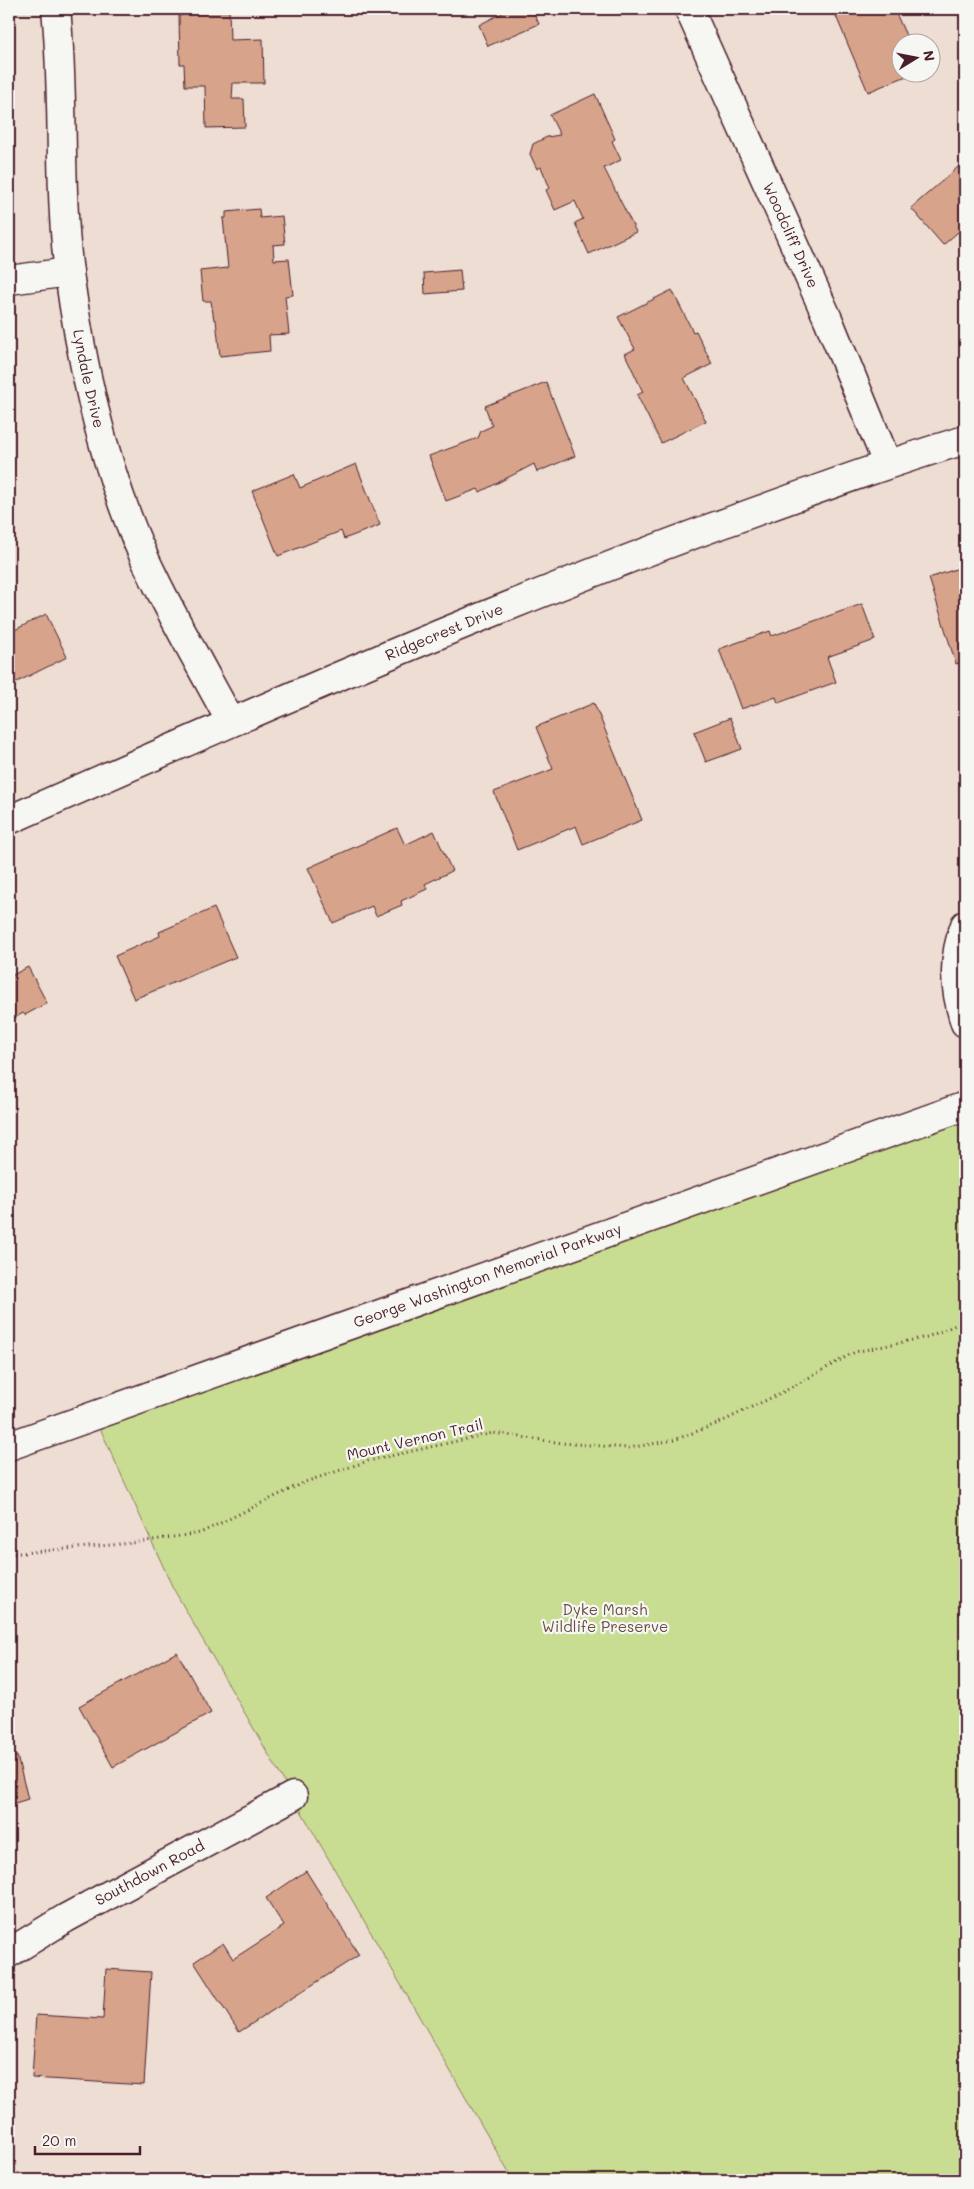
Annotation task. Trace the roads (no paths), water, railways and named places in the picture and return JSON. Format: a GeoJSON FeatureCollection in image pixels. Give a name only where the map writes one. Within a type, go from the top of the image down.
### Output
{"type":"FeatureCollection","features":[{"type":"Feature","properties":{"kind":"street","name":"Lyndale Drive"},"geometry":{"type":"LineString","coordinates":[[56,9],[69,272],[81,350],[99,428],[119,494],[153,577],[231,722]]}},
{"type":"Feature","properties":{"kind":"street","name":"Woodcliff Drive"},"geometry":{"type":"LineString","coordinates":[[689,9],[828,319],[887,464]]}},
{"type":"Feature","properties":{"kind":"street"},"geometry":{"type":"LineString","coordinates":[[9,280],[69,272]]}},
{"type":"Feature","properties":{"kind":"street","name":"Ridgecrest Drive"},"geometry":{"type":"LineString","coordinates":[[9,820],[231,722],[590,573],[887,464],[965,440]]}},
{"type":"Feature","properties":{"kind":"street"},"geometry":{"type":"LineString","coordinates":[[965,924],[959,942],[954,971],[957,998],[965,1023]]}},
{"type":"Feature","properties":{"kind":"street","name":"George Washington Memorial Parkway"},"geometry":{"type":"LineString","coordinates":[[9,1446],[965,1106]]}},
{"type":"Feature","properties":{"kind":"street","name":"Southdown Road"},"geometry":{"type":"LineString","coordinates":[[9,1953],[66,1918],[293,1796]]}},
{"type":"Feature","properties":{"kind":"park label","name":"Dyke Marsh Wildlife Preserve"},"geometry":{"type":"Point","coordinates":[605,1618]}}]}
